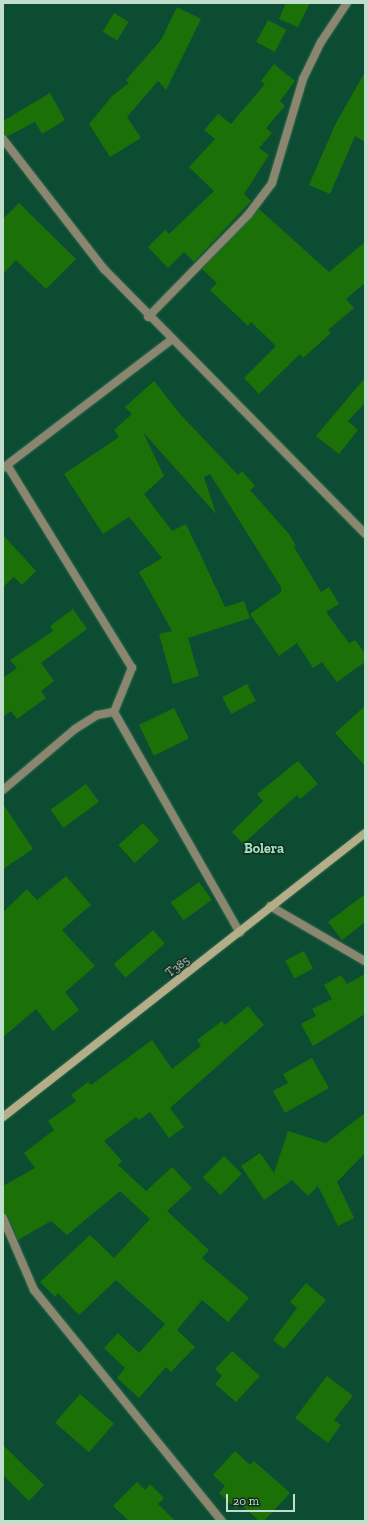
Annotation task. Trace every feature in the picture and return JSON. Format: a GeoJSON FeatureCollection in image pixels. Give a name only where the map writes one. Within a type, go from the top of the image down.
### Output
{"type":"FeatureCollection","features":[{"type":"Feature","properties":{"kind":"street"},"geometry":{"type":"LineString","coordinates":[[148,317],[248,215],[272,183],[303,79],[321,42],[347,3]]}},
{"type":"Feature","properties":{"kind":"street"},"geometry":{"type":"LineString","coordinates":[[3,139],[104,269],[148,317],[365,534]]}},
{"type":"Feature","properties":{"kind":"street"},"geometry":{"type":"LineString","coordinates":[[114,712],[132,668],[5,466],[171,340]]}},
{"type":"Feature","properties":{"kind":"street"},"geometry":{"type":"LineString","coordinates":[[3,790],[75,729],[97,715],[114,712]]}},
{"type":"Feature","properties":{"kind":"street"},"geometry":{"type":"LineString","coordinates":[[114,712],[240,934]]}},
{"type":"Feature","properties":{"kind":"street","name":"T385"},"geometry":{"type":"LineString","coordinates":[[3,1117],[240,934],[270,906],[365,833]]}},
{"type":"Feature","properties":{"kind":"street"},"geometry":{"type":"LineString","coordinates":[[270,906],[365,961]]}},
{"type":"Feature","properties":{"kind":"street"},"geometry":{"type":"LineString","coordinates":[[3,1218],[34,1290],[222,1521]]}},
{"type":"Feature","properties":{"kind":"building"},"geometry":{"type":"Polygon","coordinates":[[[286,3],[310,3],[298,27],[279,19],[286,3]]]}},
{"type":"Feature","properties":{"kind":"building"},"geometry":{"type":"Polygon","coordinates":[[[177,7],[201,19],[166,90],[158,81],[127,117],[141,138],[110,157],[89,124],[112,96],[129,83],[126,80],[161,40],[177,7]]]}},
{"type":"Feature","properties":{"kind":"building"},"geometry":{"type":"Polygon","coordinates":[[[114,13],[129,22],[117,41],[103,32],[114,13]]]}},
{"type":"Feature","properties":{"kind":"building"},"geometry":{"type":"Polygon","coordinates":[[[268,20],[287,30],[275,52],[256,42],[268,20]]]}},
{"type":"Feature","properties":{"kind":"building"},"geometry":{"type":"Polygon","coordinates":[[[274,64],[295,81],[280,101],[285,106],[266,128],[272,133],[259,148],[269,155],[244,194],[251,201],[194,262],[184,252],[168,268],[148,247],[165,230],[169,234],[214,191],[189,167],[215,139],[204,130],[218,114],[231,124],[265,84],[261,81],[274,64]]]}},
{"type":"Feature","properties":{"kind":"building"},"geometry":{"type":"Polygon","coordinates":[[[365,72],[365,142],[355,136],[330,194],[309,185],[335,125],[365,72]]]}},
{"type":"Feature","properties":{"kind":"building"},"geometry":{"type":"Polygon","coordinates":[[[50,93],[65,120],[42,134],[35,122],[8,136],[3,134],[3,121],[50,93]]]}},
{"type":"Feature","properties":{"kind":"building"},"geometry":{"type":"Polygon","coordinates":[[[19,203],[76,259],[46,289],[16,260],[3,274],[3,219],[19,203]]]}},
{"type":"Feature","properties":{"kind":"building"},"geometry":{"type":"Polygon","coordinates":[[[259,209],[329,272],[365,242],[365,283],[346,299],[354,308],[328,330],[331,333],[303,358],[300,354],[259,394],[244,378],[276,346],[251,322],[248,326],[210,290],[217,283],[202,269],[259,209]]]}},
{"type":"Feature","properties":{"kind":"building"},"geometry":{"type":"Polygon","coordinates":[[[365,378],[365,403],[348,421],[358,430],[339,454],[316,436],[365,378]]]}},
{"type":"Feature","properties":{"kind":"building"},"geometry":{"type":"Polygon","coordinates":[[[154,381],[179,413],[238,475],[242,471],[255,486],[250,490],[289,534],[296,546],[294,547],[321,592],[329,587],[339,604],[326,612],[349,643],[355,640],[365,653],[365,662],[337,682],[322,662],[313,668],[297,643],[279,656],[250,614],[281,592],[281,587],[210,474],[204,477],[216,514],[143,432],[164,476],[144,494],[172,531],[186,524],[225,607],[244,601],[250,618],[188,638],[199,676],[173,684],[159,634],[172,631],[139,572],[162,558],[129,517],[103,534],[64,474],[119,437],[114,430],[132,414],[125,407],[154,381]]]}},
{"type":"Feature","properties":{"kind":"building"},"geometry":{"type":"Polygon","coordinates":[[[3,535],[36,571],[22,585],[14,577],[3,587],[3,535]]]}},
{"type":"Feature","properties":{"kind":"building"},"geometry":{"type":"Polygon","coordinates":[[[73,609],[87,629],[41,663],[54,681],[41,691],[46,698],[17,719],[11,711],[3,717],[3,678],[17,668],[10,660],[53,631],[50,626],[73,609]]]}},
{"type":"Feature","properties":{"kind":"building"},"geometry":{"type":"Polygon","coordinates":[[[247,684],[256,701],[231,714],[222,697],[247,684]]]}},
{"type":"Feature","properties":{"kind":"building"},"geometry":{"type":"Polygon","coordinates":[[[365,706],[365,766],[335,733],[365,706]]]}},
{"type":"Feature","properties":{"kind":"building"},"geometry":{"type":"Polygon","coordinates":[[[174,708],[189,739],[154,756],[139,725],[174,708]]]}},
{"type":"Feature","properties":{"kind":"building"},"geometry":{"type":"Polygon","coordinates":[[[298,761],[318,784],[300,799],[297,795],[243,844],[232,832],[263,801],[257,794],[298,761]]]}},
{"type":"Feature","properties":{"kind":"building"},"geometry":{"type":"Polygon","coordinates":[[[86,784],[99,802],[63,828],[50,810],[86,784]]]}},
{"type":"Feature","properties":{"kind":"building"},"geometry":{"type":"Polygon","coordinates":[[[3,804],[33,849],[3,869],[3,804]]]}},
{"type":"Feature","properties":{"kind":"building"},"geometry":{"type":"Polygon","coordinates":[[[143,823],[159,841],[135,863],[118,845],[143,823]]]}},
{"type":"Feature","properties":{"kind":"building"},"geometry":{"type":"Polygon","coordinates":[[[66,876],[91,905],[62,930],[95,966],[65,992],[79,1010],[53,1031],[36,1009],[3,1037],[3,912],[27,889],[37,900],[66,876]]]}},
{"type":"Feature","properties":{"kind":"building"},"geometry":{"type":"Polygon","coordinates":[[[199,882],[212,900],[184,920],[171,903],[199,882]]]}},
{"type":"Feature","properties":{"kind":"building"},"geometry":{"type":"Polygon","coordinates":[[[365,894],[365,922],[342,940],[328,922],[365,894]]]}},
{"type":"Feature","properties":{"kind":"building"},"geometry":{"type":"Polygon","coordinates":[[[153,930],[165,944],[126,978],[114,964],[153,930]]]}},
{"type":"Feature","properties":{"kind":"building"},"geometry":{"type":"Polygon","coordinates":[[[304,951],[313,969],[294,978],[285,961],[304,951]]]}},
{"type":"Feature","properties":{"kind":"building"},"geometry":{"type":"Polygon","coordinates":[[[365,974],[365,1014],[313,1046],[301,1024],[316,1016],[312,1009],[332,999],[324,985],[341,975],[347,984],[365,974]]]}},
{"type":"Feature","properties":{"kind":"building"},"geometry":{"type":"Polygon","coordinates":[[[248,1006],[264,1025],[170,1108],[184,1127],[169,1138],[150,1112],[139,1120],[136,1117],[104,1141],[122,1161],[118,1165],[146,1191],[172,1167],[192,1188],[167,1211],[209,1250],[202,1258],[249,1298],[228,1322],[202,1300],[177,1330],[195,1347],[171,1372],[166,1367],[139,1398],[117,1378],[125,1368],[104,1348],[118,1333],[139,1353],[165,1324],[116,1280],[79,1315],[58,1293],[55,1297],[40,1282],[90,1235],[114,1258],[150,1219],[120,1191],[67,1235],[51,1221],[18,1240],[8,1216],[3,1213],[3,1186],[35,1168],[24,1153],[54,1130],[48,1121],[76,1101],[71,1095],[88,1082],[91,1085],[152,1040],[172,1069],[201,1046],[197,1040],[222,1021],[225,1025],[248,1006]]]}},
{"type":"Feature","properties":{"kind":"building"},"geometry":{"type":"Polygon","coordinates":[[[312,1058],[329,1088],[285,1113],[273,1091],[288,1083],[283,1074],[312,1058]]]}},
{"type":"Feature","properties":{"kind":"building"},"geometry":{"type":"Polygon","coordinates":[[[365,1113],[365,1153],[337,1182],[354,1218],[338,1226],[318,1186],[308,1196],[292,1180],[264,1200],[241,1166],[260,1153],[274,1173],[288,1131],[326,1143],[365,1113]]]}},
{"type":"Feature","properties":{"kind":"building"},"geometry":{"type":"Polygon","coordinates":[[[224,1156],[242,1174],[220,1195],[203,1177],[224,1156]]]}},
{"type":"Feature","properties":{"kind":"building"},"geometry":{"type":"Polygon","coordinates":[[[306,1283],[326,1300],[284,1349],[273,1340],[297,1308],[290,1302],[306,1283]]]}},
{"type":"Feature","properties":{"kind":"building"},"geometry":{"type":"Polygon","coordinates":[[[232,1351],[260,1376],[236,1402],[215,1384],[222,1376],[215,1369],[232,1351]]]}},
{"type":"Feature","properties":{"kind":"building"},"geometry":{"type":"Polygon","coordinates":[[[327,1376],[353,1396],[334,1420],[341,1425],[328,1443],[295,1418],[327,1376]]]}},
{"type":"Feature","properties":{"kind":"building"},"geometry":{"type":"Polygon","coordinates":[[[80,1394],[114,1424],[89,1452],[55,1423],[80,1394]]]}},
{"type":"Feature","properties":{"kind":"building"},"geometry":{"type":"Polygon","coordinates":[[[3,1445],[44,1485],[29,1501],[3,1475],[3,1445]]]}},
{"type":"Feature","properties":{"kind":"building"},"geometry":{"type":"Polygon","coordinates":[[[235,1451],[250,1465],[254,1461],[290,1493],[264,1521],[259,1521],[240,1504],[236,1509],[219,1493],[225,1486],[213,1475],[235,1451]]]}},
{"type":"Feature","properties":{"kind":"building"},"geometry":{"type":"Polygon","coordinates":[[[137,1482],[145,1490],[150,1484],[164,1498],[158,1504],[175,1521],[129,1521],[113,1506],[137,1482]]]}},
{"type":"Feature","properties":{"kind":"district","name":"Bolera"},"geometry":{"type":"Point","coordinates":[264,849]}}]}
